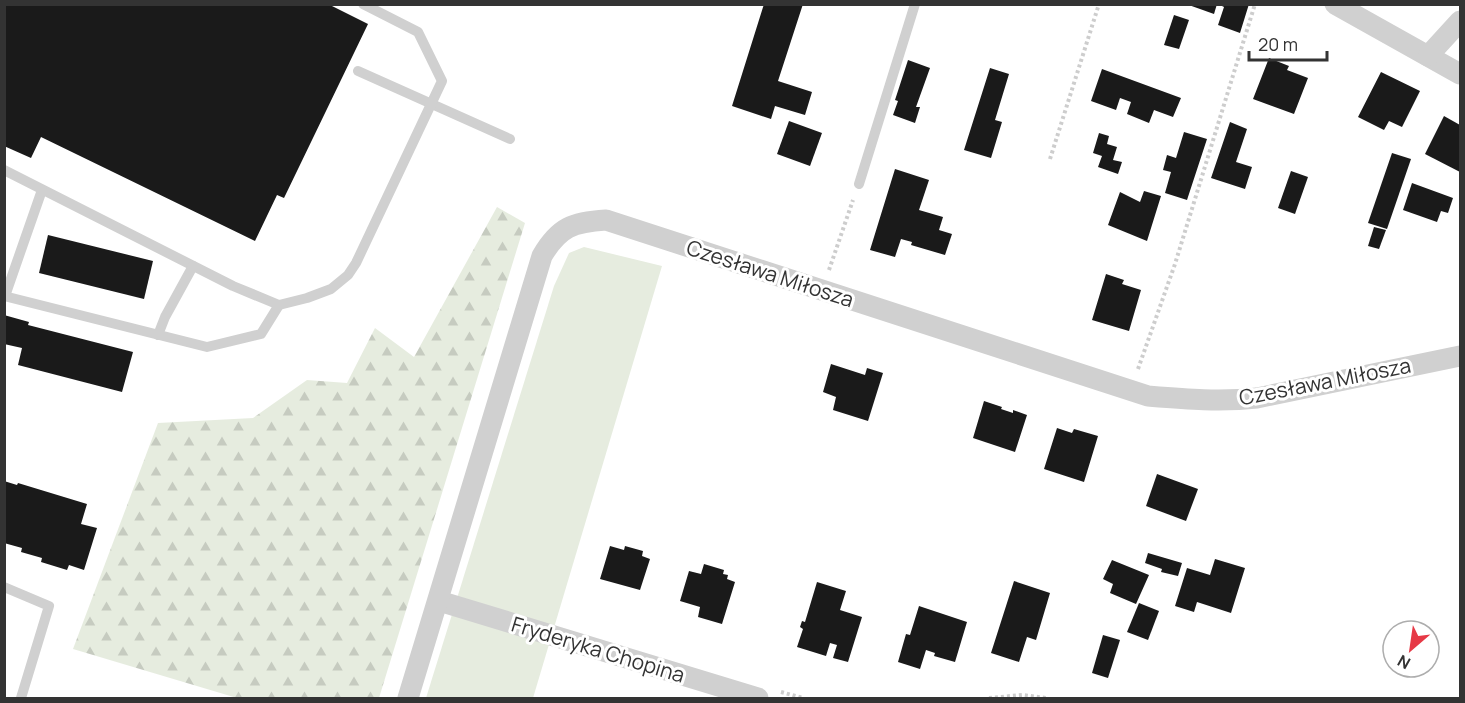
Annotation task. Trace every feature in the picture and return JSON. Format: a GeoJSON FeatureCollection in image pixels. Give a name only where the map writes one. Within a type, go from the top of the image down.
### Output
{"type":"FeatureCollection","features":[{"type":"Feature","properties":{"kind":"street"},"geometry":{"type":"LineString","coordinates":[[1335,4],[1461,74]]}},
{"type":"Feature","properties":{"kind":"street"},"geometry":{"type":"LineString","coordinates":[[1428,56],[1461,21]]}},
{"type":"Feature","properties":{"kind":"street","name":"Czesława Miłosza"},"geometry":{"type":"LineString","coordinates":[[408,699],[542,256],[551,241],[564,229],[591,221],[606,220],[1148,396],[1226,401],[1257,398],[1461,356]]}},
{"type":"Feature","properties":{"kind":"street","name":"Fryderyka Chopina"},"geometry":{"type":"LineString","coordinates":[[439,601],[758,699]]}},
{"type":"Feature","properties":{"kind":"lane"},"geometry":{"type":"LineString","coordinates":[[4,170],[232,286],[279,305],[331,289],[352,270],[442,81],[418,32],[363,4]]}},
{"type":"Feature","properties":{"kind":"lane"},"geometry":{"type":"LineString","coordinates":[[859,184],[915,4]]}},
{"type":"Feature","properties":{"kind":"lane"},"geometry":{"type":"LineString","coordinates":[[358,71],[510,139]]}},
{"type":"Feature","properties":{"kind":"lane"},"geometry":{"type":"LineString","coordinates":[[42,190],[5,296],[207,347],[261,334],[279,305]]}},
{"type":"Feature","properties":{"kind":"lane"},"geometry":{"type":"LineString","coordinates":[[158,335],[165,317],[193,266]]}},
{"type":"Feature","properties":{"kind":"lane"},"geometry":{"type":"LineString","coordinates":[[4,588],[49,606],[21,699]]}},
{"type":"Feature","properties":{"kind":"path"},"geometry":{"type":"LineString","coordinates":[[1050,159],[1099,4]]}},
{"type":"Feature","properties":{"kind":"path"},"geometry":{"type":"LineString","coordinates":[[1130,391],[1175,264],[1255,4]]}},
{"type":"Feature","properties":{"kind":"path"},"geometry":{"type":"LineString","coordinates":[[822,290],[859,184]]}},
{"type":"Feature","properties":{"kind":"path"},"geometry":{"type":"LineString","coordinates":[[989,699],[1022,695],[1046,699]]}},
{"type":"Feature","properties":{"kind":"green space"},"geometry":{"type":"Polygon","coordinates":[[[497,207],[525,223],[379,698],[237,698],[73,649],[158,423],[253,418],[307,380],[347,383],[375,328],[414,357],[497,207]]]}},
{"type":"Feature","properties":{"kind":"green space"},"geometry":{"type":"Polygon","coordinates":[[[584,247],[662,266],[533,698],[426,698],[554,286],[569,253],[584,247]]]}},
{"type":"Feature","properties":{"kind":"building"},"geometry":{"type":"Polygon","coordinates":[[[4,4],[328,4],[368,24],[284,198],[277,195],[255,241],[41,137],[31,158],[4,146],[4,4]]]}},
{"type":"Feature","properties":{"kind":"building"},"geometry":{"type":"Polygon","coordinates":[[[764,4],[803,4],[778,81],[812,92],[805,115],[775,106],[771,119],[732,106],[764,4]]]}},
{"type":"Feature","properties":{"kind":"building"},"geometry":{"type":"Polygon","coordinates":[[[1186,4],[1217,4],[1214,14],[1186,4]]]}},
{"type":"Feature","properties":{"kind":"building"},"geometry":{"type":"Polygon","coordinates":[[[1218,4],[1249,4],[1240,33],[1218,25],[1224,7],[1218,4]]]}},
{"type":"Feature","properties":{"kind":"building"},"geometry":{"type":"Polygon","coordinates":[[[1174,15],[1189,20],[1179,49],[1164,45],[1174,15]]]}},
{"type":"Feature","properties":{"kind":"building"},"geometry":{"type":"Polygon","coordinates":[[[1269,58],[1289,66],[1287,70],[1308,78],[1294,114],[1253,99],[1269,58]]]}},
{"type":"Feature","properties":{"kind":"building"},"geometry":{"type":"Polygon","coordinates":[[[908,60],[930,68],[916,107],[920,107],[915,123],[893,115],[898,101],[895,100],[908,60]]]}},
{"type":"Feature","properties":{"kind":"building"},"geometry":{"type":"Polygon","coordinates":[[[990,68],[1009,74],[995,120],[1002,122],[991,158],[964,150],[990,68]]]}},
{"type":"Feature","properties":{"kind":"building"},"geometry":{"type":"Polygon","coordinates":[[[1102,69],[1181,98],[1173,117],[1154,110],[1149,123],[1127,114],[1131,102],[1120,98],[1116,110],[1091,101],[1102,69]]]}},
{"type":"Feature","properties":{"kind":"building"},"geometry":{"type":"Polygon","coordinates":[[[1381,72],[1420,91],[1402,127],[1389,121],[1384,130],[1358,117],[1381,72]]]}},
{"type":"Feature","properties":{"kind":"building"},"geometry":{"type":"Polygon","coordinates":[[[1444,116],[1460,125],[1460,172],[1425,154],[1444,116]]]}},
{"type":"Feature","properties":{"kind":"building"},"geometry":{"type":"Polygon","coordinates":[[[789,121],[822,133],[810,166],[777,154],[789,121]]]}},
{"type":"Feature","properties":{"kind":"building"},"geometry":{"type":"Polygon","coordinates":[[[1230,122],[1247,129],[1236,162],[1252,167],[1245,189],[1211,178],[1230,122]]]}},
{"type":"Feature","properties":{"kind":"building"},"geometry":{"type":"Polygon","coordinates":[[[1184,132],[1207,139],[1187,200],[1165,193],[1171,172],[1163,170],[1167,155],[1176,158],[1184,132]]]}},
{"type":"Feature","properties":{"kind":"building"},"geometry":{"type":"Polygon","coordinates":[[[1099,133],[1109,136],[1107,144],[1117,147],[1113,160],[1122,162],[1118,174],[1098,167],[1102,156],[1093,153],[1099,133]]]}},
{"type":"Feature","properties":{"kind":"building"},"geometry":{"type":"Polygon","coordinates":[[[1392,153],[1411,159],[1387,229],[1368,223],[1392,153]]]}},
{"type":"Feature","properties":{"kind":"building"},"geometry":{"type":"Polygon","coordinates":[[[895,169],[929,180],[919,210],[943,217],[939,230],[952,234],[945,255],[911,245],[912,242],[901,239],[895,257],[870,250],[895,169]]]}},
{"type":"Feature","properties":{"kind":"building"},"geometry":{"type":"Polygon","coordinates":[[[1291,171],[1308,177],[1295,214],[1278,208],[1291,171]]]}},
{"type":"Feature","properties":{"kind":"building"},"geometry":{"type":"Polygon","coordinates":[[[1412,183],[1453,198],[1448,213],[1441,211],[1437,222],[1403,210],[1412,183]]]}},
{"type":"Feature","properties":{"kind":"building"},"geometry":{"type":"Polygon","coordinates":[[[1144,191],[1161,196],[1147,241],[1108,225],[1120,192],[1140,202],[1144,191]]]}},
{"type":"Feature","properties":{"kind":"building"},"geometry":{"type":"Polygon","coordinates":[[[1374,227],[1386,230],[1379,249],[1368,246],[1374,227]]]}},
{"type":"Feature","properties":{"kind":"building"},"geometry":{"type":"Polygon","coordinates":[[[48,235],[153,261],[144,299],[39,273],[48,235]]]}},
{"type":"Feature","properties":{"kind":"building"},"geometry":{"type":"Polygon","coordinates":[[[1106,274],[1124,280],[1122,284],[1141,290],[1129,331],[1092,320],[1106,274]]]}},
{"type":"Feature","properties":{"kind":"building"},"geometry":{"type":"Polygon","coordinates":[[[4,315],[29,322],[28,325],[133,352],[122,392],[18,365],[22,348],[4,344],[4,315]]]}},
{"type":"Feature","properties":{"kind":"building"},"geometry":{"type":"Polygon","coordinates":[[[831,364],[865,375],[867,368],[883,373],[868,421],[833,410],[836,397],[823,392],[831,364]]]}},
{"type":"Feature","properties":{"kind":"building"},"geometry":{"type":"Polygon","coordinates":[[[984,401],[1013,413],[1013,410],[1027,415],[1015,452],[973,438],[984,401]]]}},
{"type":"Feature","properties":{"kind":"building"},"geometry":{"type":"Polygon","coordinates":[[[1057,428],[1072,433],[1074,429],[1098,436],[1084,482],[1044,469],[1057,428]]]}},
{"type":"Feature","properties":{"kind":"building"},"geometry":{"type":"Polygon","coordinates":[[[1157,474],[1198,489],[1186,521],[1146,506],[1157,474]]]}},
{"type":"Feature","properties":{"kind":"building"},"geometry":{"type":"Polygon","coordinates":[[[4,481],[17,485],[18,483],[87,504],[81,524],[97,528],[84,570],[69,565],[67,570],[41,562],[42,558],[21,552],[22,548],[4,543],[4,481]]]}},
{"type":"Feature","properties":{"kind":"building"},"geometry":{"type":"Polygon","coordinates":[[[610,546],[624,550],[625,546],[643,551],[642,556],[650,559],[640,590],[600,579],[610,546]]]}},
{"type":"Feature","properties":{"kind":"building"},"geometry":{"type":"Polygon","coordinates":[[[1148,553],[1182,563],[1178,576],[1161,572],[1162,569],[1145,563],[1148,553]]]}},
{"type":"Feature","properties":{"kind":"building"},"geometry":{"type":"Polygon","coordinates":[[[1215,559],[1245,568],[1231,613],[1197,602],[1194,612],[1175,606],[1187,568],[1210,575],[1215,559]]]}},
{"type":"Feature","properties":{"kind":"building"},"geometry":{"type":"Polygon","coordinates":[[[1112,560],[1149,575],[1136,604],[1110,593],[1113,584],[1103,579],[1112,560]]]}},
{"type":"Feature","properties":{"kind":"building"},"geometry":{"type":"Polygon","coordinates":[[[704,564],[724,570],[723,574],[728,575],[727,579],[735,582],[722,624],[698,617],[700,607],[680,601],[689,571],[701,574],[704,564]]]}},
{"type":"Feature","properties":{"kind":"building"},"geometry":{"type":"Polygon","coordinates":[[[1014,581],[1050,593],[1036,640],[1027,637],[1019,662],[991,653],[1014,581]]]}},
{"type":"Feature","properties":{"kind":"building"},"geometry":{"type":"Polygon","coordinates":[[[817,582],[846,591],[840,610],[862,617],[848,662],[833,658],[837,645],[830,643],[826,656],[797,647],[803,629],[800,627],[802,621],[805,622],[817,582]]]}},
{"type":"Feature","properties":{"kind":"building"},"geometry":{"type":"Polygon","coordinates":[[[1139,603],[1159,611],[1148,640],[1127,632],[1139,603]]]}},
{"type":"Feature","properties":{"kind":"building"},"geometry":{"type":"Polygon","coordinates":[[[919,606],[967,622],[955,662],[934,656],[935,653],[926,650],[920,669],[898,662],[906,634],[910,635],[919,606]]]}},
{"type":"Feature","properties":{"kind":"building"},"geometry":{"type":"Polygon","coordinates":[[[1103,635],[1120,640],[1108,678],[1092,673],[1103,635]]]}}]}
